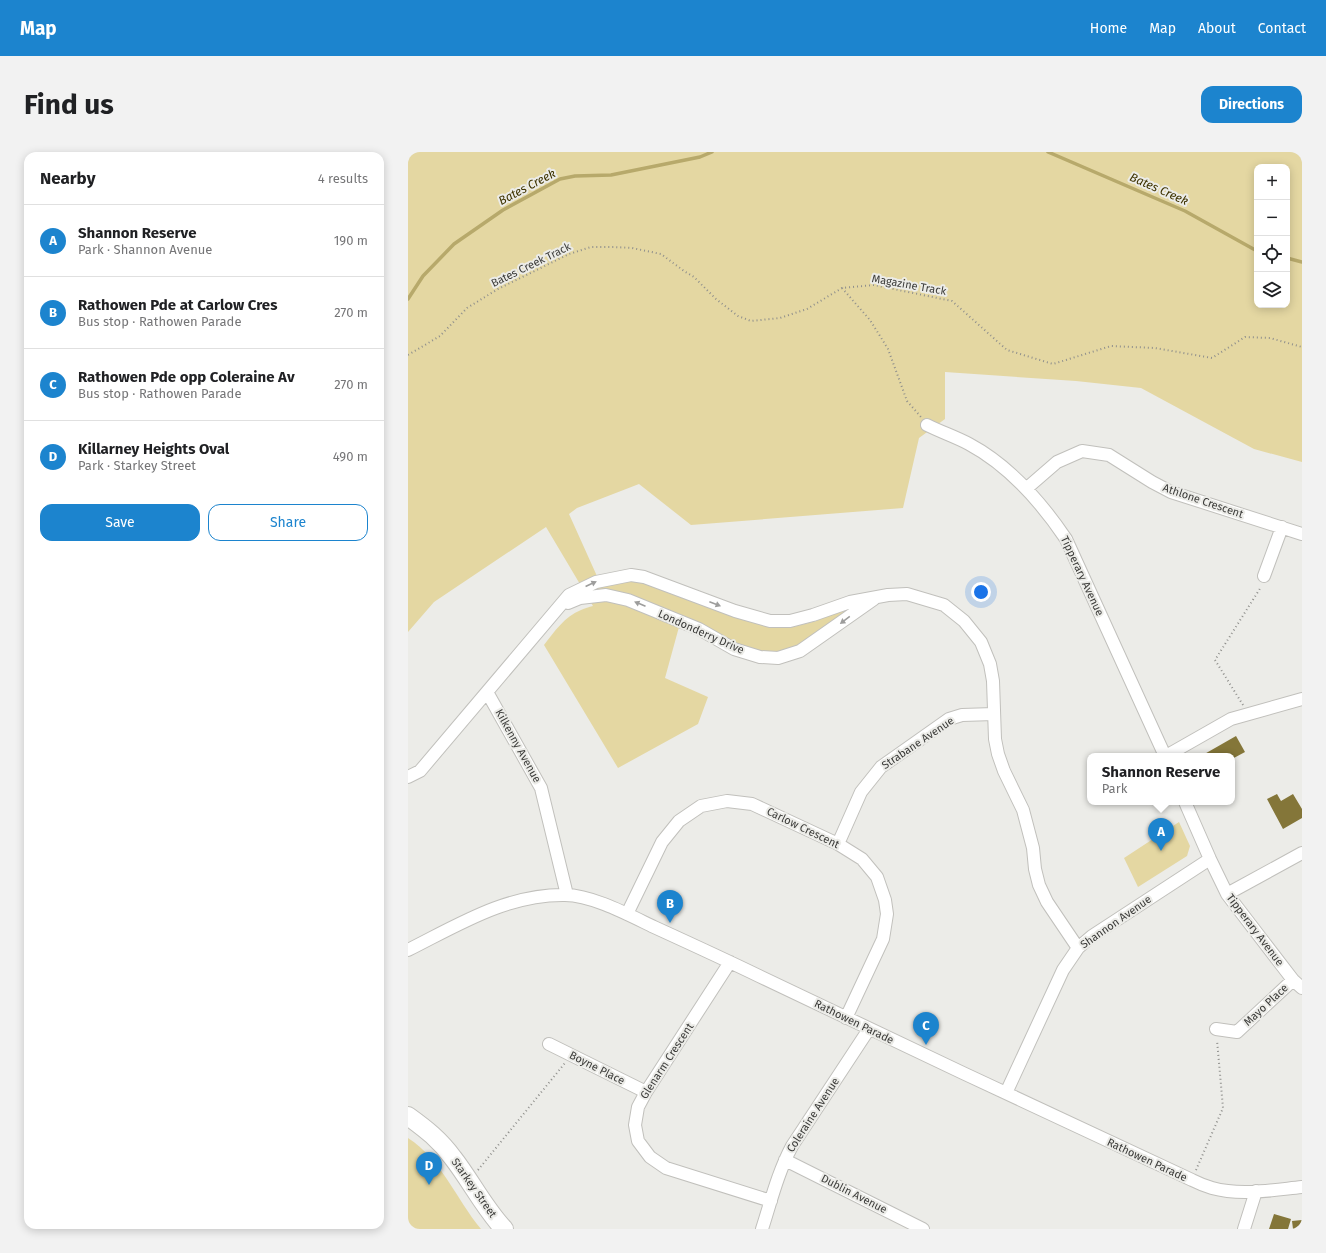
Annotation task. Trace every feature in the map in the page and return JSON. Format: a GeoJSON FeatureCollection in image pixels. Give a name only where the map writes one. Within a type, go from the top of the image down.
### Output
{"type":"FeatureCollection","features":[{"type":"Feature","properties":{"kind":"street","name":"Tipperary Avenue"},"geometry":{"type":"LineString","coordinates":[[927,426],[969,444],[995,461],[1027,488],[1049,514],[1066,539],[1164,753]]}},
{"type":"Feature","properties":{"kind":"street","name":"Athlone Crescent"},"geometry":{"type":"LineString","coordinates":[[1027,488],[1057,462],[1082,451],[1109,455],[1171,492],[1302,534]]}},
{"type":"Feature","properties":{"kind":"street"},"geometry":{"type":"LineString","coordinates":[[1264,576],[1282,527]]}},
{"type":"Feature","properties":{"kind":"street","name":"Londonderry Drive"},"geometry":{"type":"LineString","coordinates":[[408,777],[420,771],[569,595],[596,582],[632,575],[644,576],[735,611],[770,621],[790,622],[850,602],[888,595],[907,594],[944,605],[964,621],[981,642],[990,664],[993,681],[995,739],[998,754],[1004,771],[1023,810],[1033,848],[1035,869],[1039,885],[1047,902],[1078,948]]}},
{"type":"Feature","properties":{"kind":"street","name":"Londonderry Drive"},"geometry":{"type":"LineString","coordinates":[[559,606],[580,598],[606,595],[628,600],[699,629],[734,648],[760,657],[778,658],[800,651],[877,597]]}},
{"type":"Feature","properties":{"kind":"street","name":"Kilkenny Avenue"},"geometry":{"type":"LineString","coordinates":[[488,692],[541,788],[567,895]]}},
{"type":"Feature","properties":{"kind":"street"},"geometry":{"type":"LineString","coordinates":[[1170,753],[1231,719],[1302,700]]}},
{"type":"Feature","properties":{"kind":"street","name":"Strabane Avenue"},"geometry":{"type":"LineString","coordinates":[[838,844],[861,792],[881,767],[949,719],[962,715],[994,714]]}},
{"type":"Feature","properties":{"kind":"street","name":"Carlow Crescent"},"geometry":{"type":"LineString","coordinates":[[627,914],[662,842],[678,821],[701,806],[727,801],[752,804],[838,844],[862,859],[877,877],[886,900],[883,939],[846,1018]]}},
{"type":"Feature","properties":{"kind":"street","name":"Tipperary Avenue"},"geometry":{"type":"LineString","coordinates":[[1186,805],[1227,894],[1293,980],[1302,988]]}},
{"type":"Feature","properties":{"kind":"street"},"geometry":{"type":"LineString","coordinates":[[1227,894],[1302,852]]}},
{"type":"Feature","properties":{"kind":"street","name":"Shannon Avenue"},"geometry":{"type":"LineString","coordinates":[[1006,1093],[1063,970],[1078,948],[1092,936],[1210,859]]}},
{"type":"Feature","properties":{"kind":"street","name":"Rathowen Parade"},"geometry":{"type":"LineString","coordinates":[[408,950],[494,908],[522,899],[567,895],[602,904],[627,914],[730,962],[869,1029],[1192,1180],[1212,1188],[1223,1190],[1256,1191],[1302,1186]]}},
{"type":"Feature","properties":{"kind":"street","name":"Glenarm Crescent"},"geometry":{"type":"LineString","coordinates":[[730,962],[646,1092],[638,1107],[635,1125],[638,1141],[650,1157],[666,1168],[771,1201]]}},
{"type":"Feature","properties":{"kind":"street","name":"Mayo Place"},"geometry":{"type":"LineString","coordinates":[[1216,1029],[1237,1032],[1293,980]]}},
{"type":"Feature","properties":{"kind":"street","name":"Coleraine Avenue"},"geometry":{"type":"LineString","coordinates":[[762,1229],[785,1160],[792,1146],[869,1029]]}},
{"type":"Feature","properties":{"kind":"street","name":"Boyne Place"},"geometry":{"type":"LineString","coordinates":[[549,1044],[646,1092]]}},
{"type":"Feature","properties":{"kind":"street","name":"Starkey Street"},"geometry":{"type":"LineString","coordinates":[[408,1116],[430,1132],[454,1158],[486,1208],[504,1229]]}},
{"type":"Feature","properties":{"kind":"street","name":"Dublin Avenue"},"geometry":{"type":"LineString","coordinates":[[785,1160],[923,1229]]}},
{"type":"Feature","properties":{"kind":"street"},"geometry":{"type":"LineString","coordinates":[[1244,1229],[1256,1191]]}},
{"type":"Feature","properties":{"kind":"path","name":"Bates Creek Track"},"geometry":{"type":"LineString","coordinates":[[408,355],[440,336],[467,308],[498,289],[569,254],[591,247],[632,248],[661,254],[694,277],[716,299],[738,316],[751,321],[780,318],[807,309],[842,288]]}},
{"type":"Feature","properties":{"kind":"path","name":"Magazine Track"},"geometry":{"type":"LineString","coordinates":[[842,288],[874,285],[952,301],[1007,350],[1053,364],[1111,346],[1154,348],[1212,358],[1244,337],[1270,338],[1302,347]]}},
{"type":"Feature","properties":{"kind":"path"},"geometry":{"type":"LineString","coordinates":[[842,288],[870,320],[880,336],[888,349],[907,401],[927,426]]}},
{"type":"Feature","properties":{"kind":"path"},"geometry":{"type":"LineString","coordinates":[[1248,714],[1215,660],[1260,588],[1264,576]]}},
{"type":"Feature","properties":{"kind":"path"},"geometry":{"type":"LineString","coordinates":[[1192,1180],[1223,1108],[1216,1029]]}},
{"type":"Feature","properties":{"kind":"path"},"geometry":{"type":"LineString","coordinates":[[468,1181],[572,1055]]}},
{"type":"Feature","properties":{"kind":"shaded area"},"geometry":{"type":"Polygon","coordinates":[[[408,152],[1302,152],[1302,462],[1254,449],[1141,388],[1076,381],[945,372],[945,419],[919,438],[903,508],[691,525],[639,484],[577,508],[569,514],[601,585],[631,580],[643,582],[770,626],[793,627],[816,621],[847,608],[849,610],[799,647],[779,653],[763,652],[739,644],[682,616],[665,678],[708,697],[698,724],[618,768],[544,645],[560,625],[570,616],[582,609],[593,606],[546,527],[434,602],[408,632],[408,152]]]}},
{"type":"Feature","properties":{"kind":"shaded area"},"geometry":{"type":"Polygon","coordinates":[[[1179,822],[1190,846],[1187,856],[1138,887],[1124,858],[1179,822]]]}},
{"type":"Feature","properties":{"kind":"shaded area"},"geometry":{"type":"Polygon","coordinates":[[[408,1138],[430,1157],[448,1180],[481,1229],[408,1229],[408,1138]]]}},
{"type":"Feature","properties":{"kind":"building"},"geometry":{"type":"Polygon","coordinates":[[[1236,736],[1245,752],[1235,757],[1235,753],[1206,753],[1236,736]]]}},
{"type":"Feature","properties":{"kind":"building"},"geometry":{"type":"Polygon","coordinates":[[[1277,794],[1281,801],[1293,794],[1302,809],[1302,818],[1283,829],[1267,799],[1277,794]]]}},
{"type":"Feature","properties":{"kind":"building"},"geometry":{"type":"Polygon","coordinates":[[[1274,1214],[1291,1219],[1288,1229],[1269,1229],[1274,1214]]]}},
{"type":"Feature","properties":{"kind":"building"},"geometry":{"type":"Polygon","coordinates":[[[1302,1220],[1302,1229],[1293,1229],[1292,1221],[1302,1220]]]}},
{"type":"Feature","properties":{"kind":"waterway","name":"Bates Creek"},"geometry":{"type":"LineString","coordinates":[[408,299],[423,276],[454,244],[503,210],[560,179],[575,176],[611,175],[700,157],[712,152]]}},
{"type":"Feature","properties":{"kind":"waterway","name":"Bates Creek"},"geometry":{"type":"LineString","coordinates":[[1048,152],[1185,211],[1254,249]]}},
{"type":"Feature","properties":{"kind":"waterway","name":"Bates Creek"},"geometry":{"type":"LineString","coordinates":[[1290,259],[1302,262]]}},
{"type":"Feature","properties":{"kind":"place","name":"Shannon Reserve"},"geometry":{"type":"Point","coordinates":[1161,851]}},
{"type":"Feature","properties":{"kind":"place","name":"Rathowen Pde at Carlow Cres"},"geometry":{"type":"Point","coordinates":[670,923]}},
{"type":"Feature","properties":{"kind":"place","name":"Rathowen Pde opp Coleraine Av"},"geometry":{"type":"Point","coordinates":[926,1045]}},
{"type":"Feature","properties":{"kind":"place","name":"Killarney Heights Oval"},"geometry":{"type":"Point","coordinates":[429,1185]}}]}
